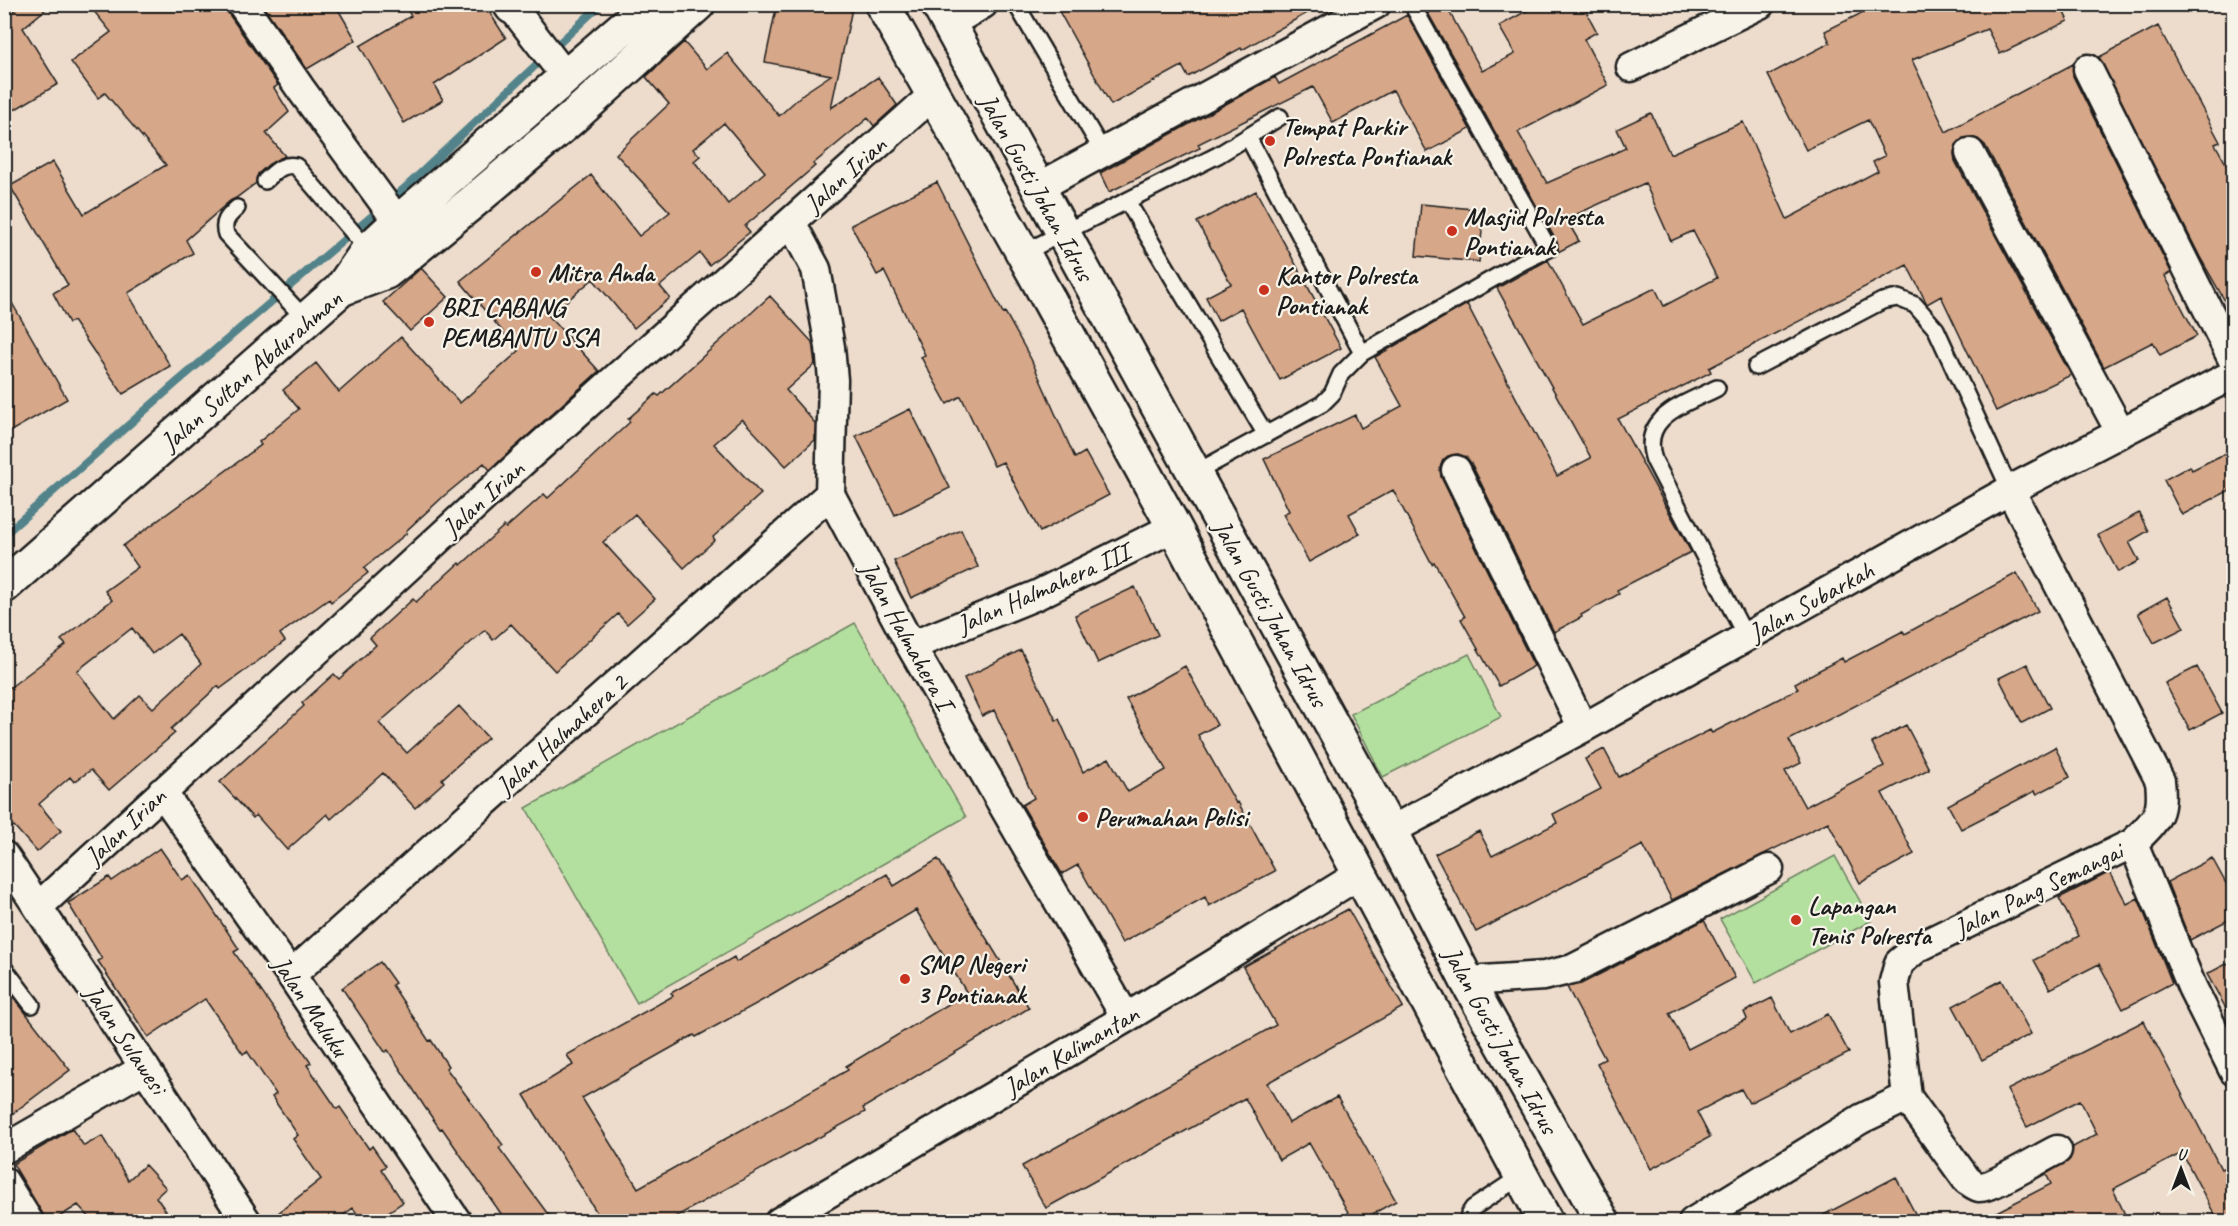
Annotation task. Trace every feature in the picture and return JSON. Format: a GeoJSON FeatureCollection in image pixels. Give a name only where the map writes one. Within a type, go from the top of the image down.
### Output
{"type":"FeatureCollection","features":[{"type":"Feature","properties":{"kind":"street"},"geometry":{"type":"LineString","coordinates":[[242,4],[397,221]]}},
{"type":"Feature","properties":{"kind":"street"},"geometry":{"type":"LineString","coordinates":[[341,289],[357,238],[397,221],[650,4]]}},
{"type":"Feature","properties":{"kind":"street","name":"Jalan Sultan Abdurahman"},"geometry":{"type":"LineString","coordinates":[[4,586],[290,302],[341,289],[386,272],[476,200],[572,118],[698,4]]}},
{"type":"Feature","properties":{"kind":"street","name":"Jalan Gusti Johan Idrus"},"geometry":{"type":"LineString","coordinates":[[882,4],[1023,253],[1173,527],[1546,1221]]}},
{"type":"Feature","properties":{"kind":"street"},"geometry":{"type":"LineString","coordinates":[[943,14],[983,4]]}},
{"type":"Feature","properties":{"kind":"street"},"geometry":{"type":"LineString","coordinates":[[1037,188],[1376,4]]}},
{"type":"Feature","properties":{"kind":"street"},"geometry":{"type":"LineString","coordinates":[[1631,67],[1760,4]]}},
{"type":"Feature","properties":{"kind":"street"},"geometry":{"type":"LineString","coordinates":[[511,6],[565,76]]}},
{"type":"Feature","properties":{"kind":"street","name":"Jalan Gusti Johan Idrus"},"geometry":{"type":"LineString","coordinates":[[943,14],[1390,831],[1467,981],[1603,1221]]}},
{"type":"Feature","properties":{"kind":"street"},"geometry":{"type":"LineString","coordinates":[[2088,69],[2234,362]]}},
{"type":"Feature","properties":{"kind":"street","name":"Jalan Irian"},"geometry":{"type":"LineString","coordinates":[[38,907],[521,463],[933,95]]}},
{"type":"Feature","properties":{"kind":"street"},"geometry":{"type":"LineString","coordinates":[[1970,153],[2121,433]]}},
{"type":"Feature","properties":{"kind":"street","name":"Jalan Halmahera I"},"geometry":{"type":"LineString","coordinates":[[791,222],[816,269],[830,347],[833,380],[830,494],[911,646],[1126,1018]]}},
{"type":"Feature","properties":{"kind":"street"},"geometry":{"type":"LineString","coordinates":[[1086,368],[1124,346]]}},
{"type":"Feature","properties":{"kind":"street","name":"Jalan Subarkah"},"geometry":{"type":"LineString","coordinates":[[1390,831],[1583,728],[2010,490],[2234,375]]}},
{"type":"Feature","properties":{"kind":"street"},"geometry":{"type":"LineString","coordinates":[[1456,470],[1583,728]]}},
{"type":"Feature","properties":{"kind":"street","name":"Jalan Pang Semangai"},"geometry":{"type":"LineString","coordinates":[[1907,1097],[1894,982],[1899,963],[1917,948],[2133,843],[2156,820],[2162,797],[2160,781],[2010,490]]}},
{"type":"Feature","properties":{"kind":"street","name":"Jalan Halmahera 2"},"geometry":{"type":"LineString","coordinates":[[291,975],[830,494]]}},
{"type":"Feature","properties":{"kind":"street","name":"Jalan Halmahera III"},"geometry":{"type":"LineString","coordinates":[[911,646],[1036,595],[1173,527]]}},
{"type":"Feature","properties":{"kind":"street","name":"Jalan Maluku"},"geometry":{"type":"LineString","coordinates":[[162,792],[291,975],[446,1216]]}},
{"type":"Feature","properties":{"kind":"street"},"geometry":{"type":"LineString","coordinates":[[2133,843],[2196,997],[2234,1071]]}},
{"type":"Feature","properties":{"kind":"street","name":"Jalan Sulawesi"},"geometry":{"type":"LineString","coordinates":[[4,856],[247,1221]]}},
{"type":"Feature","properties":{"kind":"street"},"geometry":{"type":"LineString","coordinates":[[1467,981],[1544,976],[1573,969],[1769,868]]}},
{"type":"Feature","properties":{"kind":"street","name":"Jalan Kalimantan"},"geometry":{"type":"LineString","coordinates":[[778,1221],[1126,1018],[1360,874]]}},
{"type":"Feature","properties":{"kind":"street"},"geometry":{"type":"LineString","coordinates":[[4,1149],[145,1068]]}},
{"type":"Feature","properties":{"kind":"street"},"geometry":{"type":"LineString","coordinates":[[1693,1221],[1861,1119],[1907,1097],[1967,1180],[1976,1186],[1993,1183],[2057,1150]]}},
{"type":"Feature","properties":{"kind":"street"},"geometry":{"type":"LineString","coordinates":[[4,1182],[29,1221]]}},
{"type":"Feature","properties":{"kind":"lane"},"geometry":{"type":"LineString","coordinates":[[1016,4],[1103,153]]}},
{"type":"Feature","properties":{"kind":"lane"},"geometry":{"type":"LineString","coordinates":[[1195,473],[1322,404],[1332,393],[1341,374],[1362,353],[1549,249],[1414,10]]}},
{"type":"Feature","properties":{"kind":"lane"},"geometry":{"type":"LineString","coordinates":[[1023,253],[1218,155],[1280,117]]}},
{"type":"Feature","properties":{"kind":"lane"},"geometry":{"type":"LineString","coordinates":[[1248,137],[1362,353]]}},
{"type":"Feature","properties":{"kind":"lane"},"geometry":{"type":"LineString","coordinates":[[265,181],[279,168],[288,164],[296,166],[357,238]]}},
{"type":"Feature","properties":{"kind":"lane"},"geometry":{"type":"LineString","coordinates":[[1127,201],[1266,435]]}},
{"type":"Feature","properties":{"kind":"lane"},"geometry":{"type":"LineString","coordinates":[[237,208],[227,217],[226,234],[290,302]]}},
{"type":"Feature","properties":{"kind":"lane"},"geometry":{"type":"LineString","coordinates":[[1756,368],[1882,301],[1898,298],[1915,305],[1936,329],[2010,490]]}},
{"type":"Feature","properties":{"kind":"lane"},"geometry":{"type":"LineString","coordinates":[[1717,388],[1663,417],[1651,434],[1650,448],[1654,460],[1746,638]]}},
{"type":"Feature","properties":{"kind":"lane"},"geometry":{"type":"LineString","coordinates":[[4,968],[32,1005]]}},
{"type":"Feature","properties":{"kind":"lane"},"geometry":{"type":"LineString","coordinates":[[1468,1221],[1473,1208],[1521,1176]]}},
{"type":"Feature","properties":{"kind":"green space"},"geometry":{"type":"Polygon","coordinates":[[[855,623],[966,817],[637,1003],[526,808],[855,623]]]}},
{"type":"Feature","properties":{"kind":"green space"},"geometry":{"type":"Polygon","coordinates":[[[1469,654],[1501,717],[1383,777],[1351,714],[1469,654]]]}},
{"type":"Feature","properties":{"kind":"green space","name":"Lapangan Tenis Polresta"},"geometry":{"type":"Polygon","coordinates":[[[1835,856],[1871,921],[1756,983],[1720,919],[1835,856]]]}},
{"type":"Feature","properties":{"kind":"building"},"geometry":{"type":"Polygon","coordinates":[[[4,4],[9,4],[13,11],[23,4],[52,4],[23,28],[58,84],[4,116],[4,4]]]}},
{"type":"Feature","properties":{"kind":"building"},"geometry":{"type":"Polygon","coordinates":[[[88,4],[226,4],[228,13],[278,85],[274,88],[289,112],[266,133],[285,156],[269,164],[258,174],[256,183],[230,201],[186,240],[193,253],[128,293],[170,366],[123,394],[73,321],[69,323],[53,293],[68,285],[10,186],[53,162],[84,214],[166,165],[105,93],[98,98],[71,62],[111,32],[88,4]]]}},
{"type":"Feature","properties":{"kind":"building"},"geometry":{"type":"Polygon","coordinates":[[[262,4],[335,4],[356,40],[307,69],[262,4]]]}},
{"type":"Feature","properties":{"kind":"building"},"geometry":{"type":"Polygon","coordinates":[[[404,4],[484,4],[506,38],[434,85],[443,100],[404,123],[360,46],[411,16],[404,4]]]}},
{"type":"Feature","properties":{"kind":"building"},"geometry":{"type":"Polygon","coordinates":[[[777,4],[853,4],[831,108],[878,77],[897,105],[874,126],[868,118],[813,164],[815,166],[745,226],[750,232],[709,265],[700,253],[660,286],[670,298],[634,328],[593,279],[549,316],[599,371],[490,470],[484,463],[445,495],[406,531],[407,533],[364,568],[368,573],[331,602],[329,599],[280,634],[285,641],[220,689],[218,686],[171,729],[175,733],[109,790],[91,770],[74,782],[70,777],[39,804],[61,831],[37,852],[14,826],[4,834],[4,692],[66,645],[61,640],[112,600],[105,591],[138,567],[123,546],[261,445],[259,442],[299,409],[283,390],[316,363],[339,392],[401,337],[460,403],[519,351],[460,281],[591,175],[639,236],[670,212],[616,154],[669,104],[646,77],[684,42],[707,69],[727,53],[779,116],[804,93],[831,75],[765,62],[777,4]],[[724,123],[693,149],[700,156],[694,161],[728,204],[765,172],[724,123]],[[132,628],[77,671],[114,719],[140,695],[153,708],[201,664],[179,634],[152,654],[132,628]]]}},
{"type":"Feature","properties":{"kind":"building"},"geometry":{"type":"Polygon","coordinates":[[[1055,4],[1323,4],[1242,50],[1241,48],[1188,77],[1182,66],[1111,105],[1055,4]]]}},
{"type":"Feature","properties":{"kind":"building"},"geometry":{"type":"Polygon","coordinates":[[[1423,4],[1445,4],[1482,71],[1515,54],[1499,26],[1539,4],[1582,4],[1597,32],[1584,39],[1608,85],[1518,132],[1547,183],[1626,148],[1617,129],[1651,113],[1670,154],[1743,122],[1787,219],[1878,171],[1873,162],[1885,156],[1868,120],[1806,150],[1768,75],[1830,43],[1825,31],[1880,4],[2060,4],[2068,21],[2000,54],[1987,29],[1912,60],[1946,132],[2073,64],[2073,76],[2171,272],[2165,276],[2197,336],[2160,355],[2153,342],[2104,367],[1985,145],[1978,139],[1963,138],[1956,145],[1955,161],[2071,375],[1996,411],[1941,296],[1927,304],[1907,265],[1709,368],[1711,372],[1618,419],[1691,552],[1617,590],[1619,594],[1554,632],[1471,463],[1466,457],[1458,454],[1448,456],[1443,460],[1440,468],[1441,477],[1534,666],[1499,686],[1461,619],[1465,617],[1434,562],[1432,564],[1393,490],[1349,514],[1360,534],[1309,562],[1283,514],[1289,511],[1264,459],[1355,415],[1361,428],[1402,406],[1375,357],[1467,304],[1557,476],[1591,458],[1497,288],[1548,260],[1583,324],[1655,288],[1664,306],[1717,278],[1693,231],[1671,241],[1645,183],[1566,219],[1579,241],[1558,252],[1558,244],[1423,4]]]}},
{"type":"Feature","properties":{"kind":"building"},"geometry":{"type":"Polygon","coordinates":[[[1407,15],[1470,129],[1427,152],[1393,90],[1333,123],[1313,87],[1198,144],[1200,148],[1109,192],[1100,173],[1275,77],[1279,84],[1407,15]]]}},
{"type":"Feature","properties":{"kind":"building"},"geometry":{"type":"Polygon","coordinates":[[[2158,26],[2220,142],[2215,144],[2234,178],[2234,317],[2200,257],[2099,57],[2158,26]]]}},
{"type":"Feature","properties":{"kind":"building"},"geometry":{"type":"Polygon","coordinates":[[[937,182],[1003,313],[1005,312],[1031,359],[1075,458],[1085,452],[1109,495],[1040,532],[1003,462],[994,466],[961,396],[947,404],[921,357],[925,355],[884,271],[877,275],[851,225],[937,182]]]}},
{"type":"Feature","properties":{"kind":"building","name":"Kantor Polresta Pontianak"},"geometry":{"type":"Polygon","coordinates":[[[1256,191],[1341,348],[1280,380],[1241,308],[1218,321],[1206,297],[1231,284],[1197,222],[1256,191]]]}},
{"type":"Feature","properties":{"kind":"building"},"geometry":{"type":"Polygon","coordinates":[[[1421,204],[1484,210],[1479,262],[1416,256],[1421,204]]]}},
{"type":"Feature","properties":{"kind":"building"},"geometry":{"type":"Polygon","coordinates":[[[421,268],[448,297],[410,331],[383,302],[421,268]]]}},
{"type":"Feature","properties":{"kind":"building"},"geometry":{"type":"Polygon","coordinates":[[[4,289],[67,399],[4,435],[4,289]]]}},
{"type":"Feature","properties":{"kind":"building"},"geometry":{"type":"Polygon","coordinates":[[[770,296],[812,342],[815,364],[786,390],[815,423],[815,440],[786,466],[742,419],[714,444],[761,494],[713,537],[715,540],[684,568],[635,514],[603,542],[655,599],[627,624],[618,614],[555,671],[511,624],[493,640],[485,630],[379,723],[407,753],[459,706],[488,738],[442,779],[444,782],[415,808],[383,773],[331,819],[327,814],[287,850],[256,815],[253,818],[220,782],[304,706],[302,703],[334,674],[339,679],[376,645],[370,638],[413,599],[416,602],[459,563],[461,565],[544,494],[548,498],[630,422],[628,419],[656,394],[659,396],[770,296]]]}},
{"type":"Feature","properties":{"kind":"building"},"geometry":{"type":"Polygon","coordinates":[[[910,409],[950,488],[895,515],[856,436],[910,409]]]}},
{"type":"Feature","properties":{"kind":"building"},"geometry":{"type":"Polygon","coordinates":[[[2234,449],[2234,488],[2182,515],[2164,480],[2190,466],[2192,470],[2234,449]]]}},
{"type":"Feature","properties":{"kind":"building"},"geometry":{"type":"Polygon","coordinates":[[[2139,513],[2148,531],[2129,542],[2139,561],[2118,572],[2098,535],[2139,513]]]}},
{"type":"Feature","properties":{"kind":"building"},"geometry":{"type":"Polygon","coordinates":[[[961,530],[978,567],[911,598],[894,561],[961,530]]]}},
{"type":"Feature","properties":{"kind":"building"},"geometry":{"type":"Polygon","coordinates":[[[2017,573],[2038,611],[1789,740],[1801,763],[1785,771],[1805,807],[1884,766],[1872,743],[1906,725],[1929,769],[1882,793],[1914,854],[1860,883],[1828,822],[1672,900],[1643,845],[1476,932],[1435,854],[1479,831],[1492,856],[1557,823],[1553,814],[1601,789],[1585,759],[1604,749],[1619,777],[1710,730],[1712,733],[1798,689],[1795,683],[1842,658],[1844,662],[1903,631],[1905,634],[2017,573]]]}},
{"type":"Feature","properties":{"kind":"building"},"geometry":{"type":"Polygon","coordinates":[[[1135,587],[1158,635],[1098,663],[1075,615],[1135,587]]]}},
{"type":"Feature","properties":{"kind":"building"},"geometry":{"type":"Polygon","coordinates":[[[2167,597],[2184,628],[2154,643],[2138,613],[2167,597]]]}},
{"type":"Feature","properties":{"kind":"building"},"geometry":{"type":"Polygon","coordinates":[[[1021,650],[1056,720],[1059,719],[1083,772],[1109,758],[1128,792],[1166,770],[1126,699],[1185,666],[1217,725],[1198,735],[1275,871],[1209,906],[1205,897],[1122,943],[1078,865],[1062,874],[1022,805],[1034,798],[994,710],[982,716],[964,678],[1021,650]]]}},
{"type":"Feature","properties":{"kind":"building"},"geometry":{"type":"Polygon","coordinates":[[[2027,664],[2050,708],[2022,723],[1999,678],[2027,664]]]}},
{"type":"Feature","properties":{"kind":"building"},"geometry":{"type":"Polygon","coordinates":[[[2197,667],[2222,713],[2190,730],[2165,683],[2197,667]]]}},
{"type":"Feature","properties":{"kind":"building"},"geometry":{"type":"Polygon","coordinates":[[[2055,747],[2070,777],[2037,794],[2035,791],[1961,829],[1948,805],[2055,747]]]}},
{"type":"Feature","properties":{"kind":"building"},"geometry":{"type":"Polygon","coordinates":[[[160,848],[182,880],[190,875],[239,949],[234,952],[311,1063],[307,1065],[337,1109],[340,1107],[369,1149],[372,1146],[386,1166],[381,1169],[403,1202],[375,1221],[362,1221],[353,1208],[335,1221],[268,1221],[321,1179],[293,1139],[298,1135],[272,1097],[276,1094],[247,1051],[243,1054],[205,999],[148,1037],[98,961],[102,959],[68,903],[109,877],[112,881],[160,848]]]}},
{"type":"Feature","properties":{"kind":"building"},"geometry":{"type":"Polygon","coordinates":[[[2212,858],[2234,898],[2234,917],[2190,940],[2167,882],[2212,858]]]}},
{"type":"Feature","properties":{"kind":"building"},"geometry":{"type":"Polygon","coordinates":[[[938,859],[1029,1008],[863,1108],[865,1112],[668,1221],[602,1221],[524,1095],[573,1065],[567,1055],[673,996],[671,993],[734,957],[736,962],[887,874],[894,886],[938,859]],[[916,910],[772,995],[696,1037],[694,1035],[582,1098],[638,1188],[848,1070],[846,1066],[967,993],[916,910]]]}},
{"type":"Feature","properties":{"kind":"building"},"geometry":{"type":"Polygon","coordinates":[[[2110,872],[2127,904],[2138,898],[2172,983],[2123,1009],[2099,964],[2050,989],[2034,960],[2079,936],[2059,898],[2110,872]]]}},
{"type":"Feature","properties":{"kind":"building"},"geometry":{"type":"Polygon","coordinates":[[[1348,909],[1403,1007],[1267,1083],[1289,1123],[1337,1097],[1396,1201],[1360,1221],[1353,1221],[1309,1143],[1279,1160],[1245,1098],[1046,1208],[1022,1166],[1276,1025],[1243,967],[1348,909]]]}},
{"type":"Feature","properties":{"kind":"building"},"geometry":{"type":"Polygon","coordinates":[[[1704,920],[1735,978],[1669,1013],[1688,1049],[1747,1019],[1744,1012],[1772,998],[1790,1034],[1828,1014],[1849,1053],[1749,1103],[1741,1089],[1697,1112],[1710,1137],[1651,1169],[1597,1063],[1605,1059],[1567,987],[1581,984],[1704,920]]]}},
{"type":"Feature","properties":{"kind":"building"},"geometry":{"type":"Polygon","coordinates":[[[2234,960],[2234,1023],[2207,974],[2234,960]]]}},
{"type":"Feature","properties":{"kind":"building"},"geometry":{"type":"Polygon","coordinates":[[[380,962],[395,983],[392,985],[448,1066],[446,1068],[503,1145],[499,1148],[553,1221],[506,1221],[442,1128],[440,1129],[424,1106],[388,1050],[385,1052],[342,988],[380,962]]]}},
{"type":"Feature","properties":{"kind":"building"},"geometry":{"type":"Polygon","coordinates":[[[2002,980],[2031,1034],[1982,1060],[1953,1006],[2002,980]]]}},
{"type":"Feature","properties":{"kind":"building"},"geometry":{"type":"Polygon","coordinates":[[[4,985],[70,1070],[4,1120],[4,985]]]}},
{"type":"Feature","properties":{"kind":"building"},"geometry":{"type":"Polygon","coordinates":[[[2144,1021],[2221,1169],[2234,1163],[2234,1221],[2218,1221],[2182,1153],[2113,1189],[2128,1221],[1979,1221],[2051,1184],[2046,1174],[2070,1159],[2073,1147],[2097,1134],[2080,1100],[2027,1127],[2007,1090],[2144,1021]]]}},
{"type":"Feature","properties":{"kind":"building"},"geometry":{"type":"Polygon","coordinates":[[[72,1129],[84,1146],[102,1136],[128,1180],[145,1165],[166,1188],[156,1197],[173,1221],[93,1221],[78,1205],[53,1221],[47,1221],[13,1164],[72,1129]]]}},
{"type":"Feature","properties":{"kind":"building"},"geometry":{"type":"Polygon","coordinates":[[[1896,1177],[1919,1221],[1812,1221],[1896,1177]]]}},
{"type":"Feature","properties":{"kind":"waterway"},"geometry":{"type":"LineString","coordinates":[[4,535],[176,383],[407,186],[601,4]]}},
{"type":"Feature","properties":{"kind":"place","name":"Tempat Parkir Polresta Pontianak"},"geometry":{"type":"Point","coordinates":[1270,141]}},
{"type":"Feature","properties":{"kind":"place","name":"Masjid Polresta Pontianak"},"geometry":{"type":"Point","coordinates":[1452,231]}},
{"type":"Feature","properties":{"kind":"place","name":"Mitra Anda"},"geometry":{"type":"Point","coordinates":[536,272]}},
{"type":"Feature","properties":{"kind":"place","name":"Kantor Polresta Pontianak"},"geometry":{"type":"Point","coordinates":[1264,290]}},
{"type":"Feature","properties":{"kind":"place","name":"BRI CABANG PEMBANTU SSA"},"geometry":{"type":"Point","coordinates":[429,322]}},
{"type":"Feature","properties":{"kind":"place","name":"Perumahan Polisi"},"geometry":{"type":"Point","coordinates":[1083,817]}},
{"type":"Feature","properties":{"kind":"place","name":"Lapangan Tenis Polresta"},"geometry":{"type":"Point","coordinates":[1796,920]}},
{"type":"Feature","properties":{"kind":"place","name":"SMP Negeri 3 Pontianak"},"geometry":{"type":"Point","coordinates":[905,979]}}]}
